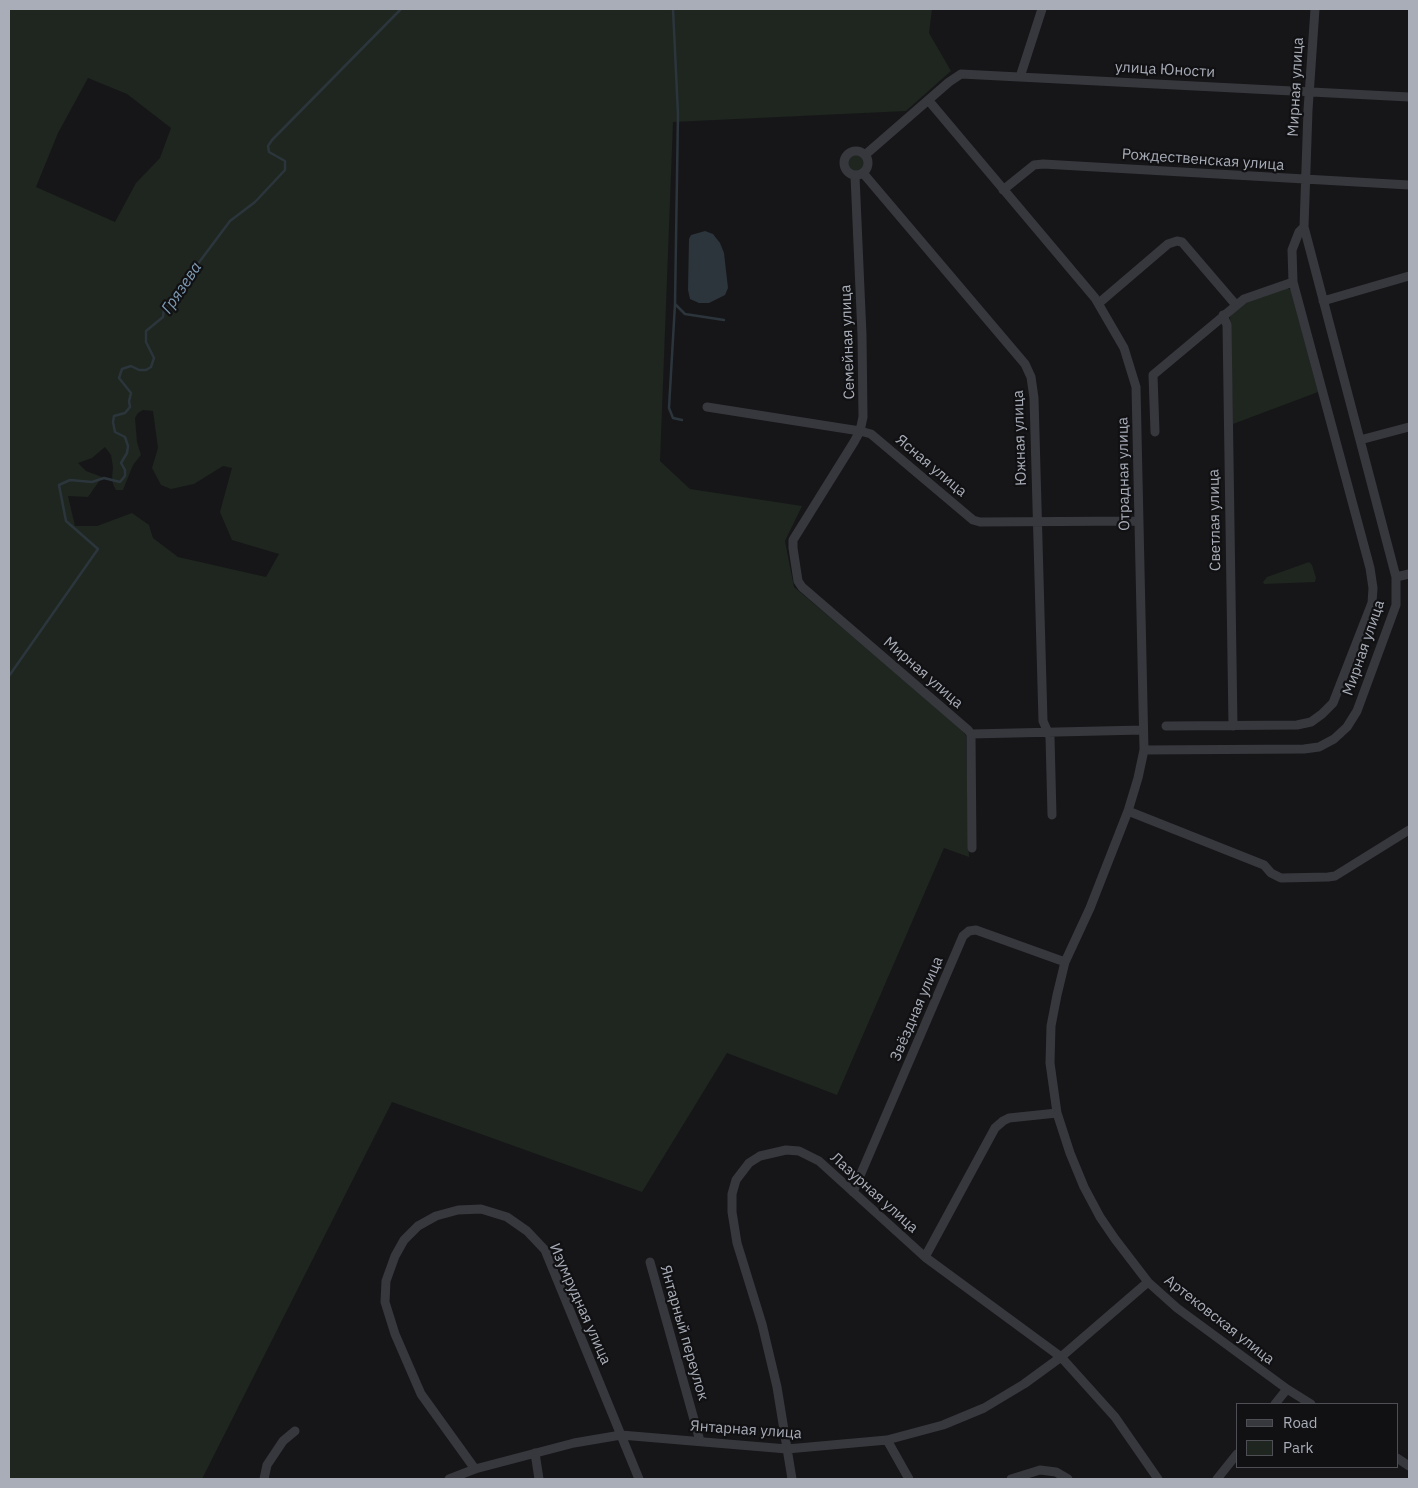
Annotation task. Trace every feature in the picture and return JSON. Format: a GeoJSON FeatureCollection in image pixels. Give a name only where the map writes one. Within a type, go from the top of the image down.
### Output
{"type":"FeatureCollection","features":[{"type":"Feature","properties":{"kind":"street"},"geometry":{"type":"LineString","coordinates":[[1020,76],[1042,9]]}},
{"type":"Feature","properties":{"kind":"street","name":"Мирная улица"},"geometry":{"type":"LineString","coordinates":[[1144,750],[1304,749],[1319,747],[1334,739],[1347,727],[1357,711],[1396,605],[1396,577],[1304,227],[1309,91],[1315,9]]}},
{"type":"Feature","properties":{"kind":"street","name":"улица Юности"},"geometry":{"type":"LineString","coordinates":[[865,155],[949,82],[961,74],[1409,97]]}},
{"type":"Feature","properties":{"kind":"street","name":"Отрадная улица"},"geometry":{"type":"LineString","coordinates":[[929,101],[1099,303],[1124,348],[1136,387],[1144,750],[1128,812],[1090,908]]}},
{"type":"Feature","properties":{"kind":"street"},"geometry":{"type":"LineString","coordinates":[[855,151],[868,158],[868,166],[859,174],[851,174],[845,169],[845,157],[855,151]]}},
{"type":"Feature","properties":{"kind":"street","name":"Рождественская улица"},"geometry":{"type":"LineString","coordinates":[[1003,190],[1034,165],[1043,164],[1409,185]]}},
{"type":"Feature","properties":{"kind":"street","name":"Семейная улица"},"geometry":{"type":"LineString","coordinates":[[820,496],[860,431],[863,417],[859,174]]}},
{"type":"Feature","properties":{"kind":"street","name":"Южная улица"},"geometry":{"type":"LineString","coordinates":[[859,174],[1025,364],[1031,377],[1034,398],[1043,721],[1050,737],[1052,815]]}},
{"type":"Feature","properties":{"kind":"street","name":"Мирная улица"},"geometry":{"type":"LineString","coordinates":[[1166,726],[1297,725],[1311,722],[1333,703],[1372,603],[1373,588],[1370,568],[1294,282],[1292,250],[1299,232],[1304,227]]}},
{"type":"Feature","properties":{"kind":"street"},"geometry":{"type":"LineString","coordinates":[[1099,303],[1168,244],[1177,241],[1182,242],[1236,305]]}},
{"type":"Feature","properties":{"kind":"street"},"geometry":{"type":"LineString","coordinates":[[1323,300],[1409,276]]}},
{"type":"Feature","properties":{"kind":"street"},"geometry":{"type":"LineString","coordinates":[[1155,432],[1152,375],[1244,298],[1294,282]]}},
{"type":"Feature","properties":{"kind":"street","name":"Светлая улица"},"geometry":{"type":"LineString","coordinates":[[1223,315],[1227,325],[1233,726]]}},
{"type":"Feature","properties":{"kind":"street","name":"Ясная улица"},"geometry":{"type":"LineString","coordinates":[[707,407],[860,431],[877,438],[973,520],[980,522],[1139,521]]}},
{"type":"Feature","properties":{"kind":"street"},"geometry":{"type":"LineString","coordinates":[[1360,440],[1409,427]]}},
{"type":"Feature","properties":{"kind":"street","name":"Мирная улица"},"geometry":{"type":"LineString","coordinates":[[820,496],[793,540],[797,575],[802,586],[968,730],[970,734]]}},
{"type":"Feature","properties":{"kind":"street"},"geometry":{"type":"LineString","coordinates":[[1396,577],[1409,574]]}},
{"type":"Feature","properties":{"kind":"street"},"geometry":{"type":"LineString","coordinates":[[972,848],[970,734],[1143,730]]}},
{"type":"Feature","properties":{"kind":"street"},"geometry":{"type":"LineString","coordinates":[[1128,812],[1264,865],[1271,873],[1281,878],[1328,878],[1334,876],[1409,830]]}},
{"type":"Feature","properties":{"kind":"street","name":"Артековская улица"},"geometry":{"type":"LineString","coordinates":[[1090,908],[1065,962],[1051,1026],[1050,1063],[1057,1113],[1070,1154],[1084,1187],[1105,1224],[1148,1282],[1177,1308],[1287,1389],[1309,1403]]}},
{"type":"Feature","properties":{"kind":"street","name":"Звёздная улица"},"geometry":{"type":"LineString","coordinates":[[853,1192],[963,936],[969,931],[976,930],[1065,962]]}},
{"type":"Feature","properties":{"kind":"street"},"geometry":{"type":"LineString","coordinates":[[925,1257],[995,1128],[1009,1118],[1057,1113]]}},
{"type":"Feature","properties":{"kind":"street","name":"Лазурная улица"},"geometry":{"type":"LineString","coordinates":[[792,1479],[777,1387],[762,1324],[737,1243],[732,1212],[732,1194],[736,1180],[749,1163],[760,1156],[786,1150],[799,1152],[819,1161],[925,1257],[1061,1357],[1115,1417],[1158,1479]]}},
{"type":"Feature","properties":{"kind":"street","name":"Изумрудная улица"},"geometry":{"type":"LineString","coordinates":[[475,1469],[421,1394],[395,1334],[385,1302],[386,1281],[395,1256],[404,1240],[418,1226],[436,1216],[458,1210],[481,1209],[507,1217],[527,1231],[545,1250],[639,1479]]}},
{"type":"Feature","properties":{"kind":"street","name":"Янтарный переулок"},"geometry":{"type":"LineString","coordinates":[[650,1262],[700,1441]]}},
{"type":"Feature","properties":{"kind":"street","name":"Янтарная улица"},"geometry":{"type":"LineString","coordinates":[[449,1479],[475,1469],[574,1443],[622,1435],[787,1449],[888,1440],[943,1425],[984,1408],[1024,1384],[1061,1357],[1148,1282]]}},
{"type":"Feature","properties":{"kind":"street"},"geometry":{"type":"LineString","coordinates":[[1276,1403],[1287,1389]]}},
{"type":"Feature","properties":{"kind":"street"},"geometry":{"type":"LineString","coordinates":[[264,1479],[267,1465],[283,1440],[295,1431]]}},
{"type":"Feature","properties":{"kind":"street"},"geometry":{"type":"LineString","coordinates":[[888,1440],[909,1479]]}},
{"type":"Feature","properties":{"kind":"street"},"geometry":{"type":"LineString","coordinates":[[535,1453],[539,1479]]}},
{"type":"Feature","properties":{"kind":"street"},"geometry":{"type":"LineString","coordinates":[[1217,1479],[1236,1455]]}},
{"type":"Feature","properties":{"kind":"street"},"geometry":{"type":"LineString","coordinates":[[1398,1459],[1409,1466]]}},
{"type":"Feature","properties":{"kind":"street"},"geometry":{"type":"LineString","coordinates":[[1011,1479],[1040,1470],[1056,1472],[1068,1479]]}},
{"type":"Feature","properties":{"kind":"green space"},"geometry":{"type":"Polygon","coordinates":[[[9,9],[932,9],[929,33],[951,71],[906,111],[673,122],[660,461],[690,489],[802,506],[785,541],[794,587],[962,728],[966,736],[969,857],[944,848],[837,1095],[727,1053],[642,1192],[392,1102],[202,1479],[9,1479],[9,9]],[[88,78],[58,133],[36,187],[115,222],[136,183],[160,158],[171,128],[127,94],[88,78]],[[143,410],[135,418],[137,442],[141,455],[133,465],[123,490],[116,490],[113,484],[111,455],[105,447],[92,458],[78,463],[86,471],[102,477],[88,497],[68,496],[75,526],[97,526],[132,513],[149,525],[153,538],[178,557],[266,577],[279,554],[232,540],[220,512],[232,468],[223,466],[194,484],[171,489],[161,485],[152,468],[158,448],[153,411],[143,410]]]}},
{"type":"Feature","properties":{"kind":"green space"},"geometry":{"type":"Polygon","coordinates":[[[856,155],[862,157],[864,163],[862,169],[856,171],[850,169],[848,163],[850,157],[856,155]]]}},
{"type":"Feature","properties":{"kind":"green space"},"geometry":{"type":"Polygon","coordinates":[[[1287,288],[1291,290],[1318,392],[1233,424],[1230,317],[1232,313],[1245,303],[1287,288]]]}},
{"type":"Feature","properties":{"kind":"green space"},"geometry":{"type":"Polygon","coordinates":[[[1309,562],[1312,565],[1316,578],[1315,582],[1264,584],[1263,582],[1267,577],[1309,562]]]}},
{"type":"Feature","properties":{"kind":"shaded area"},"geometry":{"type":"Polygon","coordinates":[[[705,231],[713,234],[720,243],[724,253],[728,288],[725,295],[709,303],[699,303],[690,299],[688,290],[689,239],[691,235],[705,231]]]}},
{"type":"Feature","properties":{"kind":"waterway","name":"Грязева"},"geometry":{"type":"LineString","coordinates":[[9,676],[98,549],[66,521],[59,485],[70,480],[92,482],[104,478],[120,482],[125,476],[125,470],[121,463],[127,453],[128,446],[125,437],[115,432],[113,422],[114,416],[125,413],[130,407],[131,393],[119,378],[122,369],[131,366],[139,370],[146,370],[151,367],[154,358],[146,342],[146,331],[163,317],[164,309],[230,221],[255,202],[285,170],[285,161],[269,152],[268,146],[272,140],[401,9]]}},
{"type":"Feature","properties":{"kind":"waterway"},"geometry":{"type":"LineString","coordinates":[[673,9],[678,114],[675,304],[669,408],[673,418],[682,420]]}},
{"type":"Feature","properties":{"kind":"waterway"},"geometry":{"type":"LineString","coordinates":[[675,304],[685,314],[724,320]]}}]}
